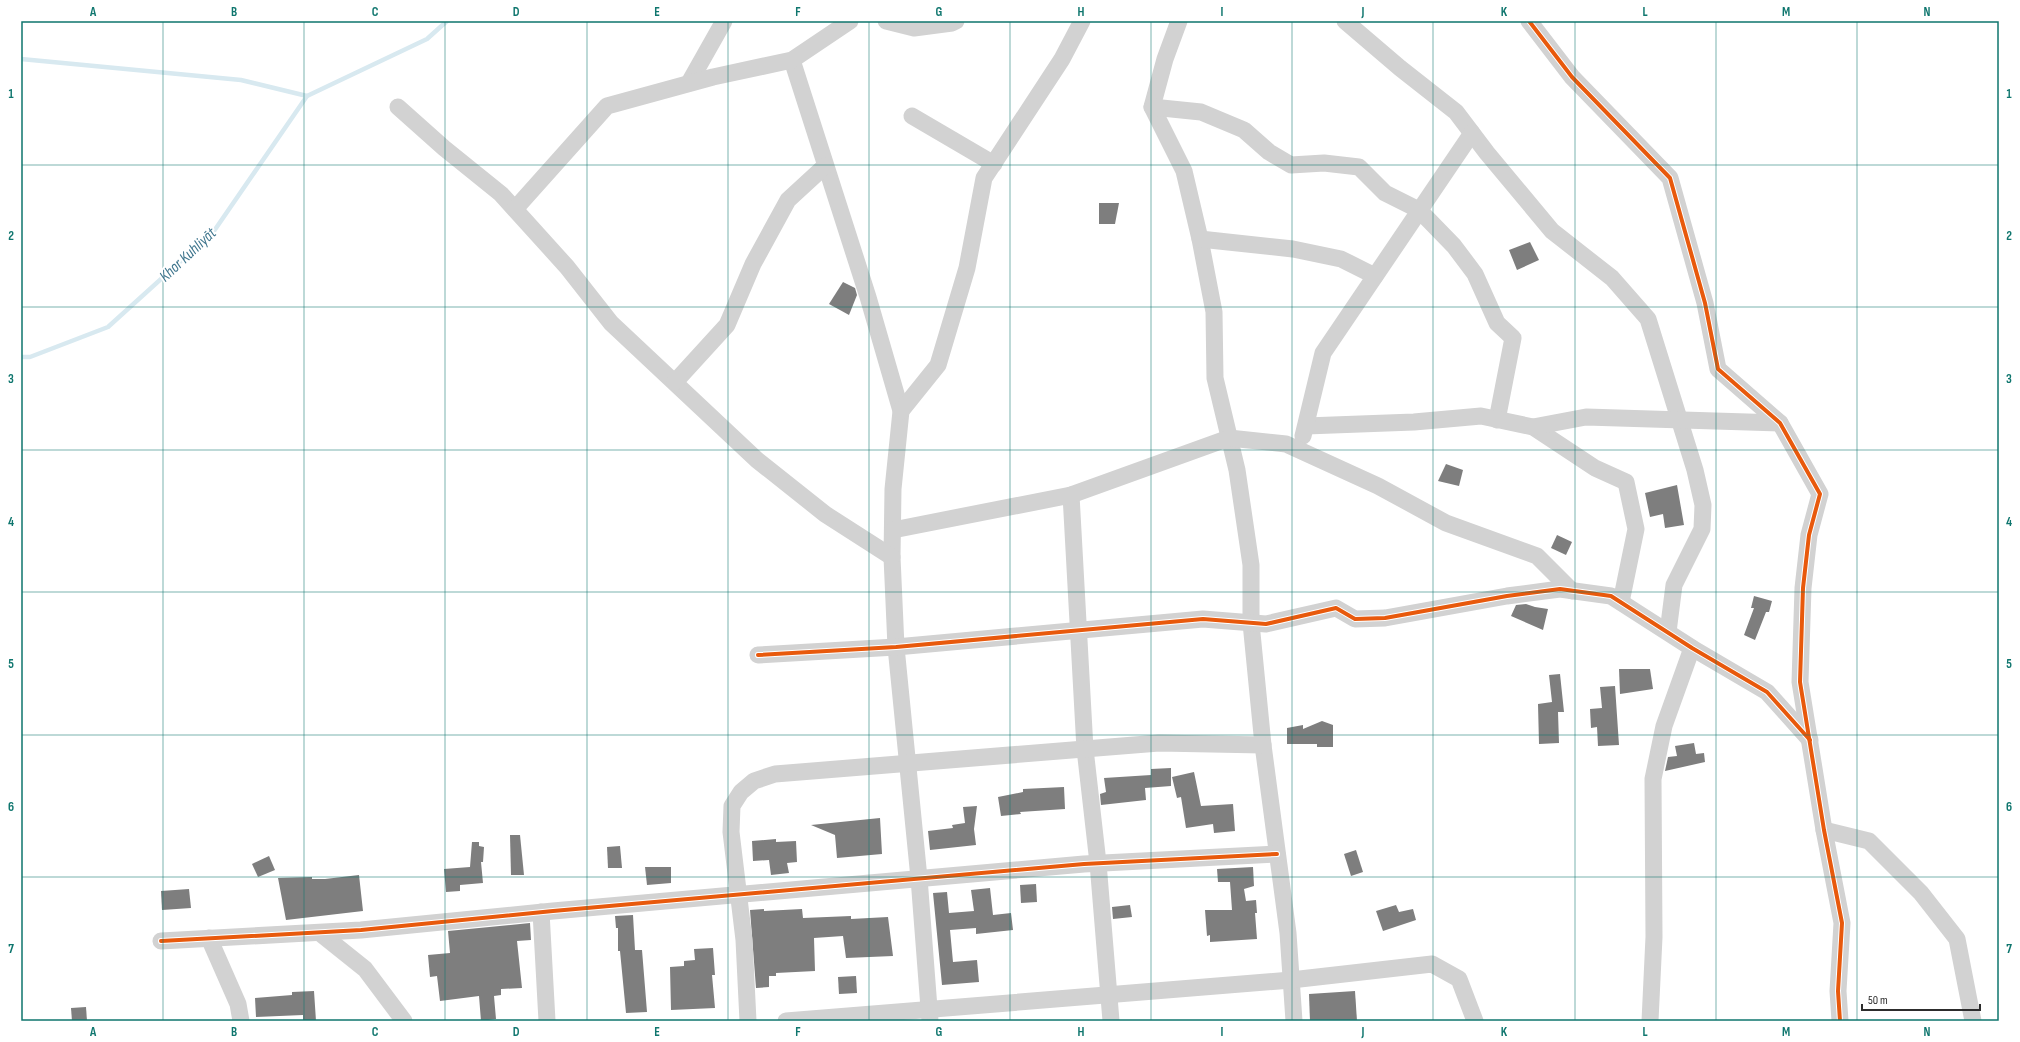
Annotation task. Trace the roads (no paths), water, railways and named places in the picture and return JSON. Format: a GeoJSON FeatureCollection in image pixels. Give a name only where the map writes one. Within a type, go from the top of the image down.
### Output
{"type":"FeatureCollection","features":[{"type":"Feature","properties":{"kind":"street"},"geometry":{"type":"LineString","coordinates":[[689,83],[724,21]]}},
{"type":"Feature","properties":{"kind":"street"},"geometry":{"type":"LineString","coordinates":[[514,209],[607,106],[689,83],[792,60],[850,21]]}},
{"type":"Feature","properties":{"kind":"street"},"geometry":{"type":"LineString","coordinates":[[886,21],[914,28],[952,23],[956,21]]}},
{"type":"Feature","properties":{"kind":"street"},"geometry":{"type":"LineString","coordinates":[[901,411],[938,365],[968,268],[984,178],[1062,59],[1082,21]]}},
{"type":"Feature","properties":{"kind":"street"},"geometry":{"type":"LineString","coordinates":[[1179,21],[1165,59],[1152,107],[1184,171],[1200,239],[1214,312],[1215,378],[1237,470],[1251,565],[1251,623],[1263,745],[1288,933],[1294,1021]]}},
{"type":"Feature","properties":{"kind":"street"},"geometry":{"type":"LineString","coordinates":[[1345,21],[1400,68],[1456,112],[1487,153],[1552,231],[1612,278],[1648,319],[1680,420],[1703,505],[1702,529],[1674,585],[1668,632]]}},
{"type":"Feature","properties":{"kind":"street"},"geometry":{"type":"LineString","coordinates":[[1529,21],[1572,77],[1670,178],[1705,303],[1718,369],[1780,423],[1820,494],[1809,535],[1803,588],[1800,682],[1824,830],[1842,923],[1838,991],[1840,1021]]}},
{"type":"Feature","properties":{"kind":"street"},"geometry":{"type":"LineString","coordinates":[[792,60],[868,297],[901,411],[894,490],[892,557],[896,647],[919,878],[930,1015]]}},
{"type":"Feature","properties":{"kind":"street"},"geometry":{"type":"LineString","coordinates":[[398,107],[444,148],[501,194],[567,267],[611,323],[757,460],[825,514],[892,557]]}},
{"type":"Feature","properties":{"kind":"street"},"geometry":{"type":"LineString","coordinates":[[1152,107],[1201,112],[1244,130],[1269,152],[1291,165],[1324,163],[1359,167],[1385,193],[1420,210],[1454,246],[1475,274],[1497,323],[1513,338],[1497,420]]}},
{"type":"Feature","properties":{"kind":"street"},"geometry":{"type":"LineString","coordinates":[[912,116],[994,164]]}},
{"type":"Feature","properties":{"kind":"street"},"geometry":{"type":"LineString","coordinates":[[1300,450],[1323,353],[1472,133]]}},
{"type":"Feature","properties":{"kind":"street"},"geometry":{"type":"LineString","coordinates":[[675,382],[727,325],[753,264],[788,200],[825,166]]}},
{"type":"Feature","properties":{"kind":"street"},"geometry":{"type":"LineString","coordinates":[[1200,239],[1292,249],[1327,256],[1341,259],[1375,276]]}},
{"type":"Feature","properties":{"kind":"street"},"geometry":{"type":"LineString","coordinates":[[1306,426],[1414,422],[1481,416],[1533,427],[1586,417],[1780,423]]}},
{"type":"Feature","properties":{"kind":"street"},"geometry":{"type":"LineString","coordinates":[[1533,427],[1595,468],[1626,482],[1636,529],[1621,602]]}},
{"type":"Feature","properties":{"kind":"street"},"geometry":{"type":"LineString","coordinates":[[893,530],[1071,495],[1230,438],[1286,444],[1378,486],[1446,523],[1537,556],[1572,591]]}},
{"type":"Feature","properties":{"kind":"street"},"geometry":{"type":"LineString","coordinates":[[1071,495],[1085,749],[1098,863],[1111,1021]]}},
{"type":"Feature","properties":{"kind":"street"},"geometry":{"type":"LineString","coordinates":[[758,656],[896,647],[1203,619],[1266,624],[1336,608],[1355,620],[1385,618],[1507,596],[1560,589],[1611,596],[1621,602],[1692,648],[1767,692],[1810,740]]}},
{"type":"Feature","properties":{"kind":"street"},"geometry":{"type":"LineString","coordinates":[[1650,1021],[1654,938],[1653,780],[1664,726],[1692,648]]}},
{"type":"Feature","properties":{"kind":"street"},"geometry":{"type":"LineString","coordinates":[[748,1021],[744,940],[731,832],[732,806],[740,792],[754,781],[775,774],[1159,743],[1263,745]]}},
{"type":"Feature","properties":{"kind":"street"},"geometry":{"type":"LineString","coordinates":[[1824,830],[1869,841],[1922,893],[1957,939],[1973,1021]]}},
{"type":"Feature","properties":{"kind":"street"},"geometry":{"type":"LineString","coordinates":[[161,941],[361,930],[739,894],[1098,863],[1277,854]]}},
{"type":"Feature","properties":{"kind":"street"},"geometry":{"type":"LineString","coordinates":[[541,912],[547,1021]]}},
{"type":"Feature","properties":{"kind":"street"},"geometry":{"type":"LineString","coordinates":[[320,932],[365,969],[404,1021]]}},
{"type":"Feature","properties":{"kind":"street"},"geometry":{"type":"LineString","coordinates":[[209,938],[238,1004],[241,1021]]}},
{"type":"Feature","properties":{"kind":"street"},"geometry":{"type":"LineString","coordinates":[[786,1021],[930,1015],[1110,995],[1291,980],[1432,964],[1459,979],[1475,1021]]}},
{"type":"Feature","properties":{"kind":"waterway","name":"Khor Kuhliyāt"},"geometry":{"type":"LineString","coordinates":[[21,357],[30,357],[108,327],[214,231],[307,96],[427,39],[447,21]]}},
{"type":"Feature","properties":{"kind":"waterway","name":"Khor Kuhliyāt"},"geometry":{"type":"LineString","coordinates":[[21,59],[241,80],[307,96]]}}]}
